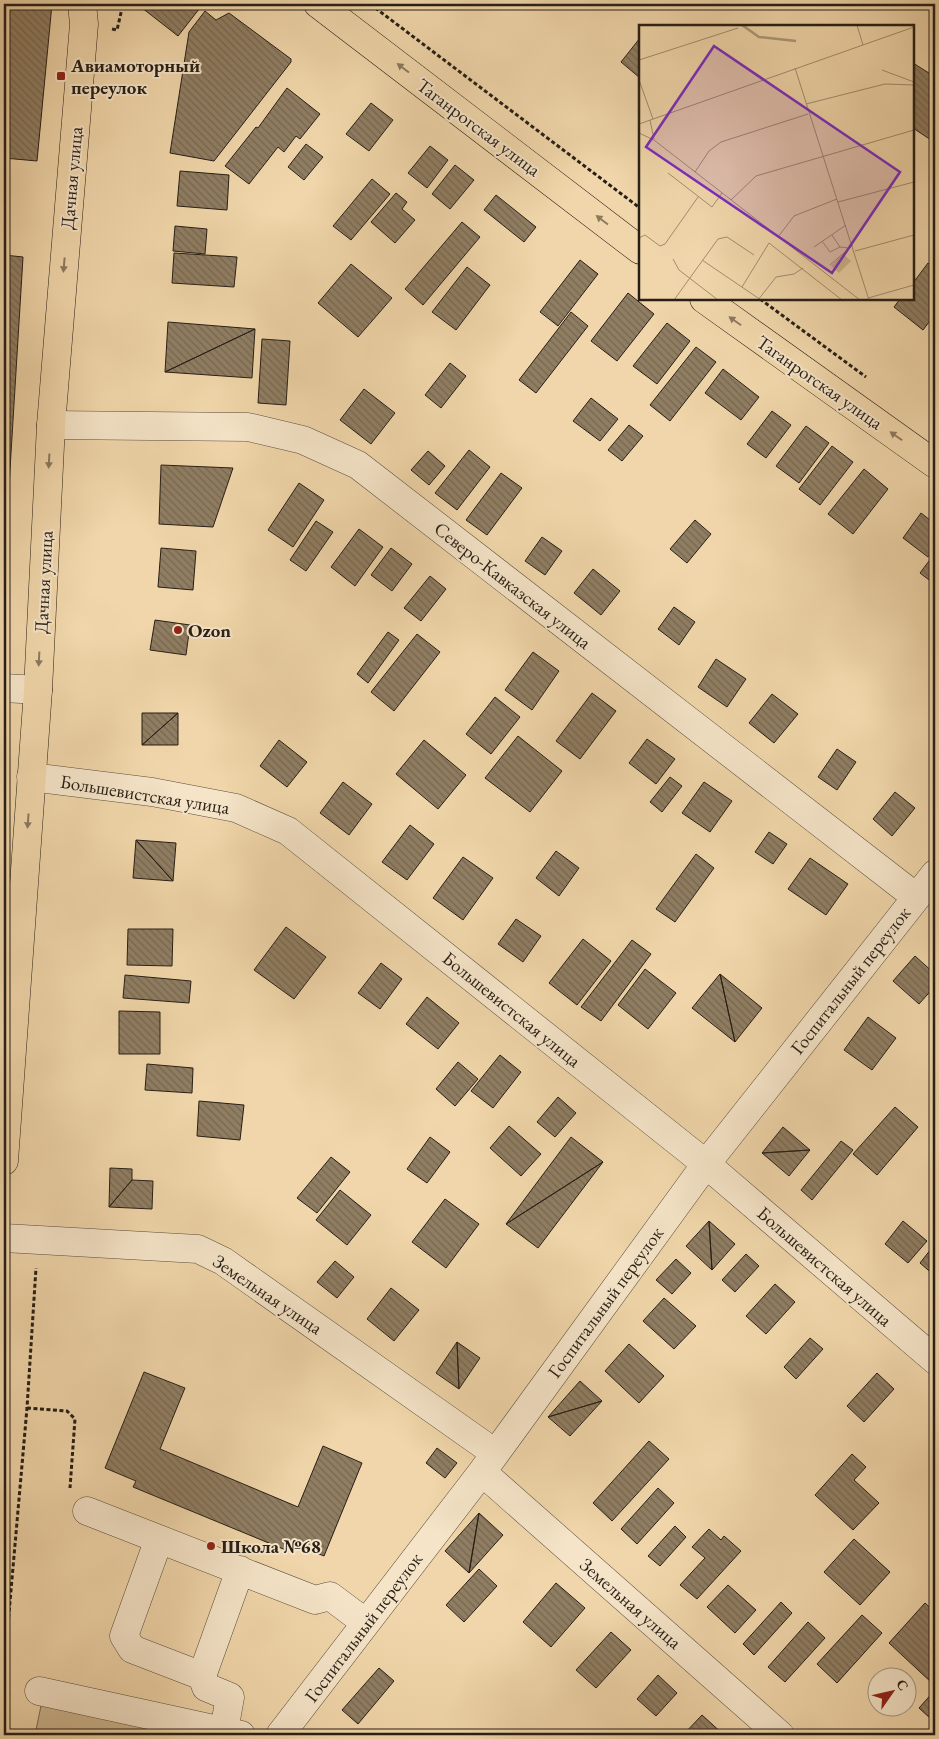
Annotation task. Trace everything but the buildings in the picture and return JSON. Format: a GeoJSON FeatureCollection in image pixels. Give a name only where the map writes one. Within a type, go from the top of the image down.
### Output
{"type":"FeatureCollection","features":[{"type":"Feature","properties":{"kind":"main road","name":"Таганрогская улица"},"geometry":{"type":"LineString","coordinates":[[318,4],[639,249]]}},
{"type":"Feature","properties":{"kind":"main road","name":"Дачная улица"},"geometry":{"type":"LineString","coordinates":[[4,1161],[38,690],[51,426],[87,11]]}},
{"type":"Feature","properties":{"kind":"main road","name":"Таганрогская улица"},"geometry":{"type":"LineString","coordinates":[[705,300],[935,464]]}},
{"type":"Feature","properties":{"kind":"street","name":"Северо-Кавказская улица"},"geometry":{"type":"LineString","coordinates":[[51,426],[248,426],[303,440],[358,465],[916,897]]}},
{"type":"Feature","properties":{"kind":"street"},"geometry":{"type":"LineString","coordinates":[[4,688],[38,690]]}},
{"type":"Feature","properties":{"kind":"street","name":"Большевистская улица"},"geometry":{"type":"LineString","coordinates":[[31,777],[152,792],[236,808],[288,831],[706,1164],[935,1360]]}},
{"type":"Feature","properties":{"kind":"street","name":"Госпитальный переулок"},"geometry":{"type":"LineString","coordinates":[[280,1735],[489,1462],[706,1164],[935,874]]}},
{"type":"Feature","properties":{"kind":"street","name":"Земельная улица"},"geometry":{"type":"LineString","coordinates":[[4,1238],[198,1249],[223,1261],[489,1462],[780,1735]]}},
{"type":"Feature","properties":{"kind":"street"},"geometry":{"type":"LineString","coordinates":[[87,1511],[315,1600],[330,1596],[366,1623]]}},
{"type":"Feature","properties":{"kind":"street"},"geometry":{"type":"LineString","coordinates":[[159,1539],[124,1636],[132,1649],[202,1676]]}},
{"type":"Feature","properties":{"kind":"street"},"geometry":{"type":"LineString","coordinates":[[39,1691],[232,1733],[230,1698],[206,1687],[202,1676],[240,1570]]}},
{"type":"Feature","properties":{"kind":"path"},"geometry":{"type":"LineString","coordinates":[[370,4],[639,207]]}},
{"type":"Feature","properties":{"kind":"path"},"geometry":{"type":"LineString","coordinates":[[761,300],[871,381]]}},
{"type":"Feature","properties":{"kind":"path"},"geometry":{"type":"LineString","coordinates":[[4,1670],[27,1408],[38,1240]]}},
{"type":"Feature","properties":{"kind":"path"},"geometry":{"type":"LineString","coordinates":[[27,1408],[68,1411],[75,1419],[70,1490],[87,1511]]}},
{"type":"Feature","properties":{"kind":"shaded area"},"geometry":{"type":"Polygon","coordinates":[[[42,1701],[170,1727],[168,1735],[35,1735],[42,1701]]]}},
{"type":"Feature","properties":{"kind":"place","name":"Авиамоторный переулок"},"geometry":{"type":"Point","coordinates":[61,76]}},
{"type":"Feature","properties":{"kind":"place","name":"Ozon"},"geometry":{"type":"Point","coordinates":[178,630]}},
{"type":"Feature","properties":{"kind":"place","name":"Школа №68"},"geometry":{"type":"Point","coordinates":[211,1546]}}]}
